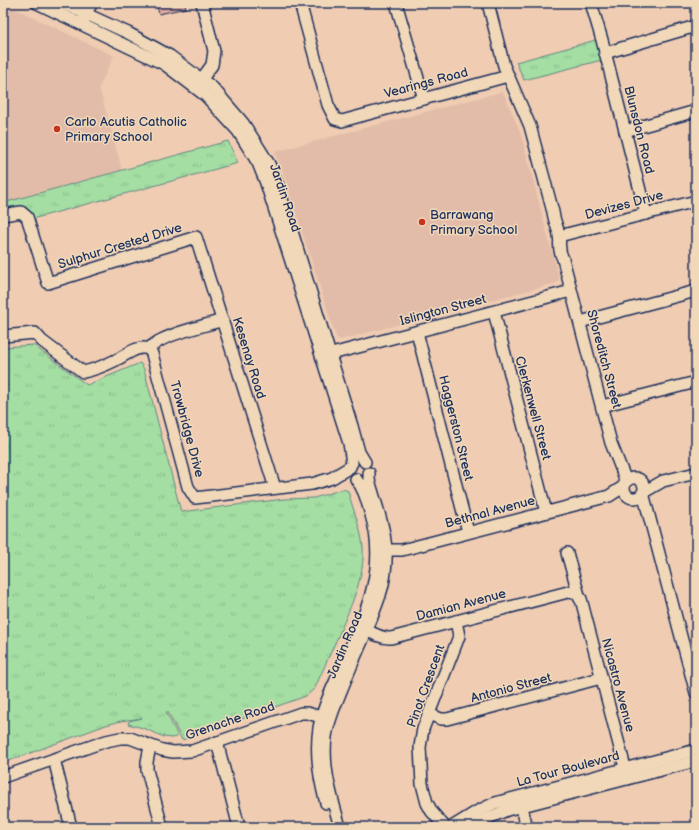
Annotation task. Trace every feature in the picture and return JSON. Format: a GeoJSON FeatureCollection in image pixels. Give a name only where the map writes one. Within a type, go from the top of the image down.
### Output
{"type":"FeatureCollection","features":[{"type":"Feature","properties":{"kind":"street","name":"Jardin Road"},"geometry":{"type":"LineString","coordinates":[[37,3],[164,64],[198,83],[213,88],[243,123],[269,164],[278,186],[349,443],[353,472],[364,490],[382,550],[385,572],[382,589],[328,698],[325,757],[330,793],[340,827]]}},
{"type":"Feature","properties":{"kind":"street","name":"Jardin Road"},"geometry":{"type":"LineString","coordinates":[[62,3],[128,33],[170,56],[198,83]]}},
{"type":"Feature","properties":{"kind":"street"},"geometry":{"type":"LineString","coordinates":[[83,25],[85,14],[92,3]]}},
{"type":"Feature","properties":{"kind":"street"},"geometry":{"type":"LineString","coordinates":[[198,83],[212,64],[214,52],[202,3]]}},
{"type":"Feature","properties":{"kind":"street","name":"Vearings Road"},"geometry":{"type":"LineString","coordinates":[[300,3],[328,105],[335,119],[342,121],[424,99],[506,71]]}},
{"type":"Feature","properties":{"kind":"street"},"geometry":{"type":"LineString","coordinates":[[396,3],[424,99]]}},
{"type":"Feature","properties":{"kind":"street","name":"Shoreditch Street"},"geometry":{"type":"LineString","coordinates":[[488,3],[506,71],[530,126],[562,235],[559,246],[560,252],[580,322],[611,443],[620,465],[624,485]]}},
{"type":"Feature","properties":{"kind":"street","name":"Blunsdon Road"},"geometry":{"type":"LineString","coordinates":[[591,3],[646,214]]}},
{"type":"Feature","properties":{"kind":"street"},"geometry":{"type":"LineString","coordinates":[[605,53],[696,26]]}},
{"type":"Feature","properties":{"kind":"street"},"geometry":{"type":"LineString","coordinates":[[625,131],[696,111]]}},
{"type":"Feature","properties":{"kind":"street","name":"Devizes Drive"},"geometry":{"type":"LineString","coordinates":[[562,235],[696,200]]}},
{"type":"Feature","properties":{"kind":"street","name":"Sulphur Crested Drive"},"geometry":{"type":"LineString","coordinates":[[3,215],[21,212],[28,217],[48,283],[196,237]]}},
{"type":"Feature","properties":{"kind":"street","name":"Kesenay Road"},"geometry":{"type":"LineString","coordinates":[[196,237],[275,488]]}},
{"type":"Feature","properties":{"kind":"street","name":"Islington Street"},"geometry":{"type":"LineString","coordinates":[[326,356],[571,291]]}},
{"type":"Feature","properties":{"kind":"street"},"geometry":{"type":"LineString","coordinates":[[580,322],[696,291]]}},
{"type":"Feature","properties":{"kind":"street","name":"Clerkenwell Street"},"geometry":{"type":"LineString","coordinates":[[494,312],[546,512]]}},
{"type":"Feature","properties":{"kind":"street"},"geometry":{"type":"LineString","coordinates":[[3,336],[35,333],[42,341],[83,372],[90,371],[109,363],[132,350],[140,348],[148,349],[155,342],[223,320]]}},
{"type":"Feature","properties":{"kind":"street","name":"Haggerston Street"},"geometry":{"type":"LineString","coordinates":[[417,332],[468,532]]}},
{"type":"Feature","properties":{"kind":"street","name":"Trowbridge Drive"},"geometry":{"type":"LineString","coordinates":[[148,349],[152,354],[188,487],[195,498],[312,484],[353,472],[365,478],[369,473]]}},
{"type":"Feature","properties":{"kind":"street","name":"Jardin Road"},"geometry":{"type":"LineString","coordinates":[[326,356],[352,426],[359,452],[369,467],[369,480],[384,528],[382,550]]}},
{"type":"Feature","properties":{"kind":"street"},"geometry":{"type":"LineString","coordinates":[[602,406],[696,382]]}},
{"type":"Feature","properties":{"kind":"street"},"geometry":{"type":"LineString","coordinates":[[353,472],[357,460],[365,462]]}},
{"type":"Feature","properties":{"kind":"street","name":"Shoreditch Street"},"geometry":{"type":"LineString","coordinates":[[620,465],[630,475],[638,479]]}},
{"type":"Feature","properties":{"kind":"street"},"geometry":{"type":"LineString","coordinates":[[663,482],[629,479],[624,485],[625,493],[637,495],[663,482],[696,473]]}},
{"type":"Feature","properties":{"kind":"street"},"geometry":{"type":"LineString","coordinates":[[637,495],[644,486],[638,479]]}},
{"type":"Feature","properties":{"kind":"street","name":"Bethnal Avenue"},"geometry":{"type":"LineString","coordinates":[[609,496],[624,485]]}},
{"type":"Feature","properties":{"kind":"street"},"geometry":{"type":"LineString","coordinates":[[637,495],[648,514],[696,693]]}},
{"type":"Feature","properties":{"kind":"street","name":"Bethnal Avenue"},"geometry":{"type":"LineString","coordinates":[[382,550],[402,550],[609,496],[637,495]]}},
{"type":"Feature","properties":{"kind":"street","name":"Nicastro Avenue"},"geometry":{"type":"LineString","coordinates":[[567,553],[577,596],[601,678],[626,774]]}},
{"type":"Feature","properties":{"kind":"street","name":"Damian Avenue"},"geometry":{"type":"LineString","coordinates":[[363,628],[379,637],[386,639],[568,592],[577,596]]}},
{"type":"Feature","properties":{"kind":"street","name":"Pinot Crescent"},"geometry":{"type":"LineString","coordinates":[[444,827],[427,803],[422,784],[420,747],[423,729],[428,714],[459,636],[456,621]]}},
{"type":"Feature","properties":{"kind":"street","name":"Antonio Street"},"geometry":{"type":"LineString","coordinates":[[428,714],[441,719],[447,719],[601,678]]}},
{"type":"Feature","properties":{"kind":"street","name":"Grenache Road"},"geometry":{"type":"LineString","coordinates":[[3,777],[106,740],[130,738],[150,746],[174,752],[192,751],[301,713],[326,718]]}},
{"type":"Feature","properties":{"kind":"street","name":"Jardin Road"},"geometry":{"type":"LineString","coordinates":[[326,718],[318,741],[318,769],[332,827]]}},
{"type":"Feature","properties":{"kind":"street"},"geometry":{"type":"LineString","coordinates":[[217,742],[239,827]]}},
{"type":"Feature","properties":{"kind":"street"},"geometry":{"type":"LineString","coordinates":[[150,746],[147,770],[162,827]]}},
{"type":"Feature","properties":{"kind":"street","name":"La Tour Boulevard"},"geometry":{"type":"LineString","coordinates":[[452,827],[482,809],[521,802],[626,774],[696,750]]}},
{"type":"Feature","properties":{"kind":"street"},"geometry":{"type":"LineString","coordinates":[[54,759],[72,827]]}},
{"type":"Feature","properties":{"kind":"street","name":"La Tour Boulevard"},"geometry":{"type":"LineString","coordinates":[[626,774],[696,761]]}},
{"type":"Feature","properties":{"kind":"street"},"geometry":{"type":"LineString","coordinates":[[521,802],[527,827]]}},
{"type":"Feature","properties":{"kind":"street","name":"La Tour Boulevard"},"geometry":{"type":"LineString","coordinates":[[471,827],[521,802]]}},
{"type":"Feature","properties":{"kind":"shaded area","name":"Carlo Acutis Catholic Primary School"},"geometry":{"type":"Polygon","coordinates":[[[3,3],[114,56],[99,87],[122,170],[3,203],[3,3]]]}},
{"type":"Feature","properties":{"kind":"shaded area","name":"Barrawang Primary School"},"geometry":{"type":"Polygon","coordinates":[[[501,92],[504,94],[521,134],[559,279],[556,283],[340,340],[336,337],[281,166],[274,152],[501,92]]]}},
{"type":"Feature","properties":{"kind":"green space"},"geometry":{"type":"Polygon","coordinates":[[[596,40],[602,60],[524,80],[516,62],[596,40]]]}},
{"type":"Feature","properties":{"kind":"green space"},"geometry":{"type":"Polygon","coordinates":[[[228,141],[238,163],[32,219],[3,211],[3,203],[228,141]]]}},
{"type":"Feature","properties":{"kind":"green space"},"geometry":{"type":"Polygon","coordinates":[[[33,345],[87,385],[140,363],[144,369],[181,512],[284,499],[314,498],[343,489],[348,491],[359,526],[363,547],[360,580],[353,601],[315,688],[306,696],[182,740],[168,712],[166,712],[178,736],[172,738],[164,737],[143,728],[128,724],[129,721],[142,718],[121,721],[106,725],[3,763],[3,347],[33,345]]]}},
{"type":"Feature","properties":{"kind":"building"},"geometry":{"type":"Polygon","coordinates":[[[156,3],[184,3],[186,8],[159,14],[156,3]]]}},
{"type":"Feature","properties":{"kind":"place","name":"Carlo Acutis Catholic Primary School"},"geometry":{"type":"Point","coordinates":[57,129]}},
{"type":"Feature","properties":{"kind":"place","name":"Barrawang Primary School"},"geometry":{"type":"Point","coordinates":[422,222]}}]}
